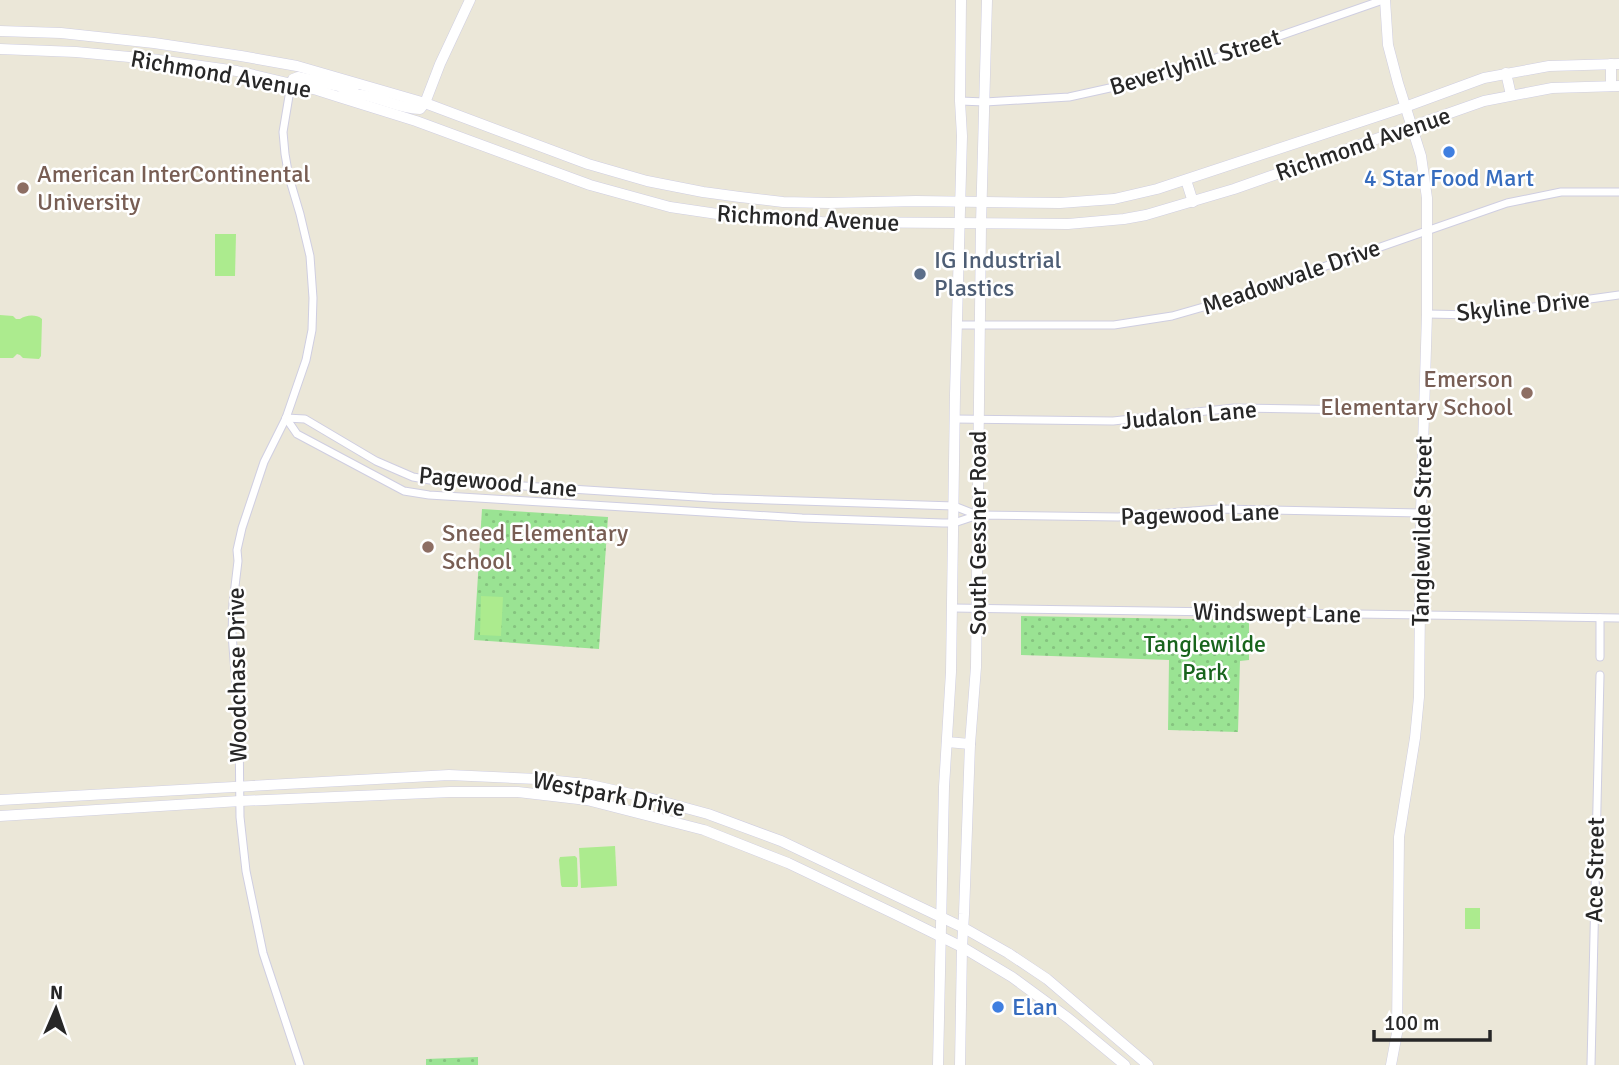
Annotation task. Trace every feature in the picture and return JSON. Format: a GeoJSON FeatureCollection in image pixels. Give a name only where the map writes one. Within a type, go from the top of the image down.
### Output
{"type":"FeatureCollection","features":[{"type":"Feature","properties":{"kind":"main road"},"geometry":{"type":"LineString","coordinates":[[339,97],[351,93],[420,109],[470,0]]}},
{"type":"Feature","properties":{"kind":"main road","name":"South Gessner Road"},"geometry":{"type":"LineString","coordinates":[[938,1065],[944,787],[953,608],[954,419],[962,136],[961,0]]}},
{"type":"Feature","properties":{"kind":"main road","name":"South Gessner Road"},"geometry":{"type":"LineString","coordinates":[[960,1065],[970,744],[978,609],[981,224],[988,0]]}},
{"type":"Feature","properties":{"kind":"main road","name":"Tanglewilde Street"},"geometry":{"type":"LineString","coordinates":[[1384,0],[1388,45],[1425,176],[1427,198],[1419,697],[1399,837],[1397,1033],[1391,1065]]}},
{"type":"Feature","properties":{"kind":"main road","name":"Richmond Avenue"},"geometry":{"type":"LineString","coordinates":[[0,31],[61,33],[154,43],[297,66],[425,103],[614,172],[668,186],[783,202],[829,203],[1060,203],[1114,199],[1186,180],[1484,78],[1565,65],[1615,64]]}},
{"type":"Feature","properties":{"kind":"main road"},"geometry":{"type":"LineString","coordinates":[[12,32],[16,49]]}},
{"type":"Feature","properties":{"kind":"main road"},"geometry":{"type":"LineString","coordinates":[[151,59],[154,43]]}},
{"type":"Feature","properties":{"kind":"main road","name":"Richmond Avenue"},"geometry":{"type":"LineString","coordinates":[[0,49],[76,52],[237,71],[339,97],[416,121],[590,185],[670,207],[731,216],[822,222],[1056,225],[1097,223],[1146,215],[1234,189],[1484,101],[1568,86],[1615,86]]}},
{"type":"Feature","properties":{"kind":"main road"},"geometry":{"type":"LineString","coordinates":[[1615,64],[1615,86]]}},
{"type":"Feature","properties":{"kind":"main road"},"geometry":{"type":"LineString","coordinates":[[1507,73],[1511,95]]}},
{"type":"Feature","properties":{"kind":"main road"},"geometry":{"type":"LineString","coordinates":[[291,84],[298,76],[339,86],[363,85]]}},
{"type":"Feature","properties":{"kind":"main road"},"geometry":{"type":"LineString","coordinates":[[543,168],[547,149]]}},
{"type":"Feature","properties":{"kind":"main road"},"geometry":{"type":"LineString","coordinates":[[1186,180],[1193,202]]}},
{"type":"Feature","properties":{"kind":"main road"},"geometry":{"type":"LineString","coordinates":[[822,222],[829,203]]}},
{"type":"Feature","properties":{"kind":"main road"},"geometry":{"type":"LineString","coordinates":[[947,742],[970,744]]}},
{"type":"Feature","properties":{"kind":"main road","name":"Westpark Drive"},"geometry":{"type":"LineString","coordinates":[[0,800],[480,775],[586,785],[659,800],[708,814],[781,841],[964,928],[1046,979],[1148,1065]]}},
{"type":"Feature","properties":{"kind":"main road","name":"Westpark Drive"},"geometry":{"type":"LineString","coordinates":[[0,816],[240,801],[450,792],[518,792],[587,800],[704,830],[815,876],[940,936],[1012,977],[1125,1065]]}},
{"type":"Feature","properties":{"kind":"main road"},"geometry":{"type":"LineString","coordinates":[[118,794],[118,808]]}},
{"type":"Feature","properties":{"kind":"main road"},"geometry":{"type":"LineString","coordinates":[[704,830],[708,814]]}},
{"type":"Feature","properties":{"kind":"main road"},"geometry":{"type":"LineString","coordinates":[[815,876],[821,862]]}},
{"type":"Feature","properties":{"kind":"street","name":"Beverlyhill Street"},"geometry":{"type":"LineString","coordinates":[[960,101],[1069,97],[1164,76],[1384,0]]}},
{"type":"Feature","properties":{"kind":"street","name":"Woodchase Drive"},"geometry":{"type":"LineString","coordinates":[[291,84],[283,132],[289,177],[310,257],[312,330],[306,360],[286,418],[264,462],[242,528],[237,550],[232,634],[246,871],[267,967],[300,1065]]}},
{"type":"Feature","properties":{"kind":"street","name":"Meadowvale Drive"},"geometry":{"type":"LineString","coordinates":[[957,325],[1114,325],[1172,316],[1507,203],[1561,192],[1619,192]]}},
{"type":"Feature","properties":{"kind":"street","name":"Skyline Drive"},"geometry":{"type":"LineString","coordinates":[[1427,314],[1475,315],[1619,295]]}},
{"type":"Feature","properties":{"kind":"street","name":"Judalon Lane"},"geometry":{"type":"LineString","coordinates":[[954,419],[1113,421],[1250,408],[1424,411]]}},
{"type":"Feature","properties":{"kind":"street","name":"Pagewood Lane"},"geometry":{"type":"LineString","coordinates":[[286,418],[305,419],[376,461],[412,477],[430,480],[712,498],[954,506],[978,515]]}},
{"type":"Feature","properties":{"kind":"street","name":"Pagewood Lane"},"geometry":{"type":"LineString","coordinates":[[286,418],[297,434],[404,491],[429,495],[745,515],[954,523],[978,515],[1118,517],[1218,509],[1422,513]]}},
{"type":"Feature","properties":{"kind":"street","name":"Windswept Lane"},"geometry":{"type":"LineString","coordinates":[[953,608],[1600,618]]}},
{"type":"Feature","properties":{"kind":"street"},"geometry":{"type":"LineString","coordinates":[[1600,657],[1600,618],[1619,618]]}},
{"type":"Feature","properties":{"kind":"street","name":"Ace Street"},"geometry":{"type":"LineString","coordinates":[[1591,1065],[1600,676]]}},
{"type":"Feature","properties":{"kind":"green space"},"geometry":{"type":"Polygon","coordinates":[[[215,234],[236,234],[235,276],[215,276],[215,234]]]}},
{"type":"Feature","properties":{"kind":"green space"},"geometry":{"type":"Polygon","coordinates":[[[0,315],[13,316],[16,319],[34,316],[42,319],[39,359],[23,358],[17,354],[13,358],[0,358],[0,315]]]}},
{"type":"Feature","properties":{"kind":"green space"},"geometry":{"type":"Polygon","coordinates":[[[482,509],[608,517],[599,649],[474,640],[482,509]]]}},
{"type":"Feature","properties":{"kind":"green space"},"geometry":{"type":"Polygon","coordinates":[[[481,596],[503,597],[501,636],[480,635],[481,596]]]}},
{"type":"Feature","properties":{"kind":"green space","name":"Tanglewilde Park"},"geometry":{"type":"Polygon","coordinates":[[[1021,616],[1249,620],[1249,660],[1240,661],[1238,732],[1168,730],[1169,660],[1021,655],[1021,616]]]}},
{"type":"Feature","properties":{"kind":"green space"},"geometry":{"type":"Polygon","coordinates":[[[615,846],[617,886],[581,888],[579,848],[615,846]]]}},
{"type":"Feature","properties":{"kind":"green space"},"geometry":{"type":"Polygon","coordinates":[[[575,856],[578,885],[562,887],[560,857],[575,856]]]}},
{"type":"Feature","properties":{"kind":"green space"},"geometry":{"type":"Polygon","coordinates":[[[1465,908],[1480,908],[1480,929],[1465,929],[1465,908]]]}},
{"type":"Feature","properties":{"kind":"green space"},"geometry":{"type":"Polygon","coordinates":[[[478,1057],[478,1065],[426,1065],[426,1059],[478,1057]]]}},
{"type":"Feature","properties":{"kind":"place","name":"4 Star Food Mart"},"geometry":{"type":"Point","coordinates":[1449,152]}},
{"type":"Feature","properties":{"kind":"place","name":"American InterContinental University"},"geometry":{"type":"Point","coordinates":[23,188]}},
{"type":"Feature","properties":{"kind":"place","name":"IG Industrial Plastics"},"geometry":{"type":"Point","coordinates":[920,274]}},
{"type":"Feature","properties":{"kind":"place","name":"Emerson Elementary School"},"geometry":{"type":"Point","coordinates":[1527,393]}},
{"type":"Feature","properties":{"kind":"place","name":"Sneed Elementary School"},"geometry":{"type":"Point","coordinates":[428,547]}},
{"type":"Feature","properties":{"kind":"place","name":"Elan"},"geometry":{"type":"Point","coordinates":[998,1007]}}]}
